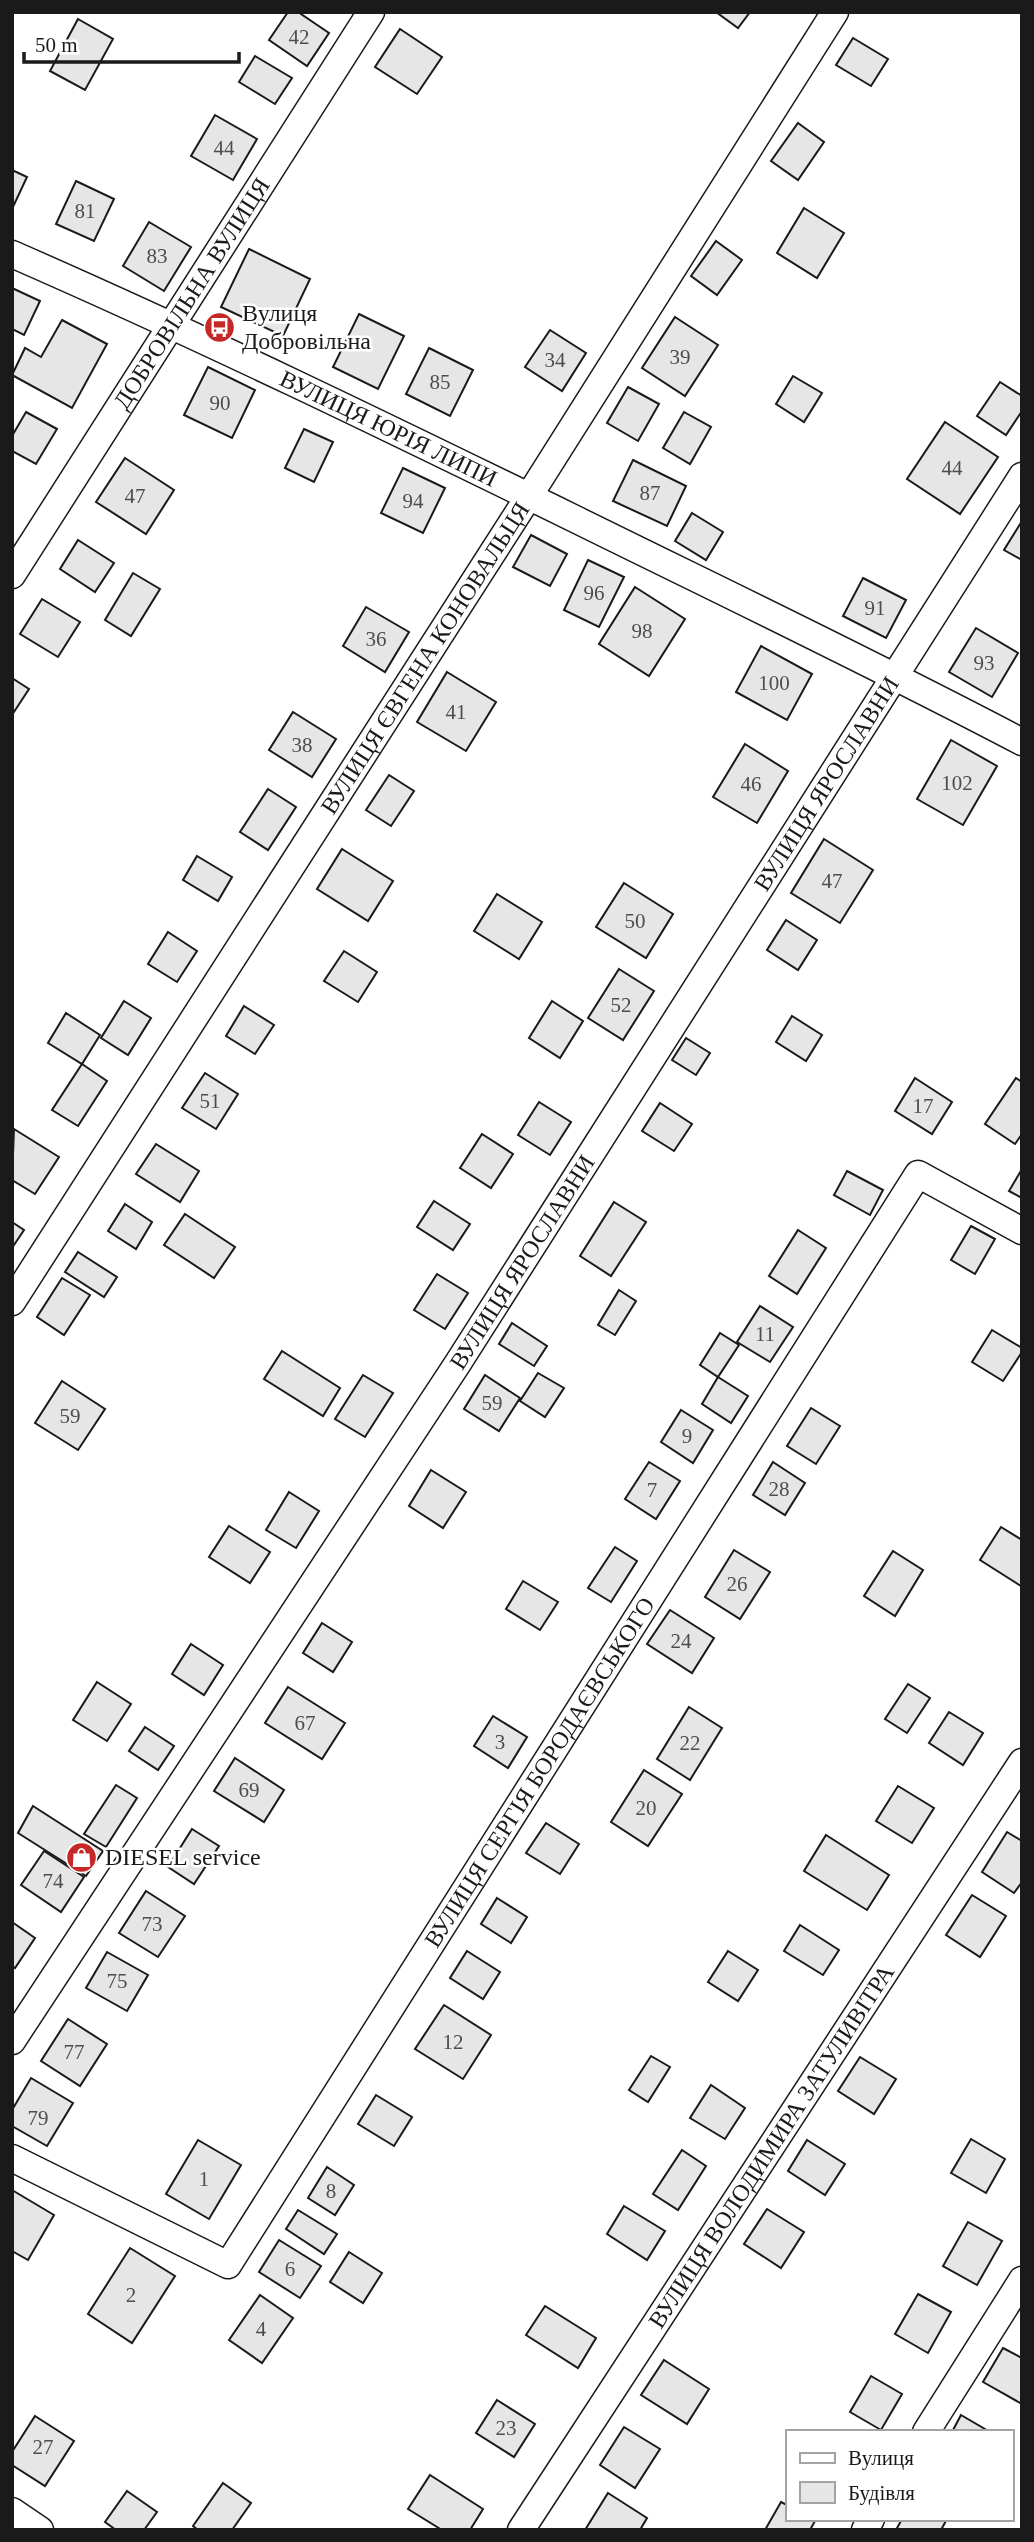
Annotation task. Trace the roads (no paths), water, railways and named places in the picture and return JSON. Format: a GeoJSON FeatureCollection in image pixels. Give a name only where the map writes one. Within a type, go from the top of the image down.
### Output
{"type":"FeatureCollection","features":[{"type":"Feature","properties":{"kind":"street","name":"ДОБРОВІЛЬНА ВУЛИЦЯ"},"geometry":{"type":"LineString","coordinates":[[12,575],[371,12]]}},
{"type":"Feature","properties":{"kind":"street","name":"ВУЛИЦЯ ЄВГЕНА КОНОВАЛЬЦЯ"},"geometry":{"type":"LineString","coordinates":[[12,1302],[529,496],[835,12]]}},
{"type":"Feature","properties":{"kind":"street","name":"ВУЛИЦЯ ЮРІЯ ЛИПИ"},"geometry":{"type":"LineString","coordinates":[[12,254],[171,323],[894,675],[1022,742]]}},
{"type":"Feature","properties":{"kind":"street","name":"ВУЛИЦЯ ЯРОСЛАВНИ"},"geometry":{"type":"LineString","coordinates":[[12,2041],[458,1363],[1022,476]]}},
{"type":"Feature","properties":{"kind":"street","name":"ВУЛИЦЯ СЕРГІЯ БОРОДАЄВСЬКОГО"},"geometry":{"type":"LineString","coordinates":[[12,2158],[228,2265],[918,1174],[1022,1231]]}},
{"type":"Feature","properties":{"kind":"street","name":"ВУЛИЦЯ ВОЛОДИМИРА ЗАТУЛИВІТРА"},"geometry":{"type":"LineString","coordinates":[[521,2530],[1022,1762]]}},
{"type":"Feature","properties":{"kind":"street"},"geometry":{"type":"LineString","coordinates":[[927,2430],[1022,2280]]}},
{"type":"Feature","properties":{"kind":"street"},"geometry":{"type":"LineString","coordinates":[[12,2511],[40,2530]]}},
{"type":"Feature","properties":{"kind":"place","name":"Вулиця Добровільна"},"geometry":{"type":"Point","coordinates":[219,327]}},
{"type":"Feature","properties":{"kind":"place","name":"DIESEL service"},"geometry":{"type":"Point","coordinates":[82,1857]}}]}
